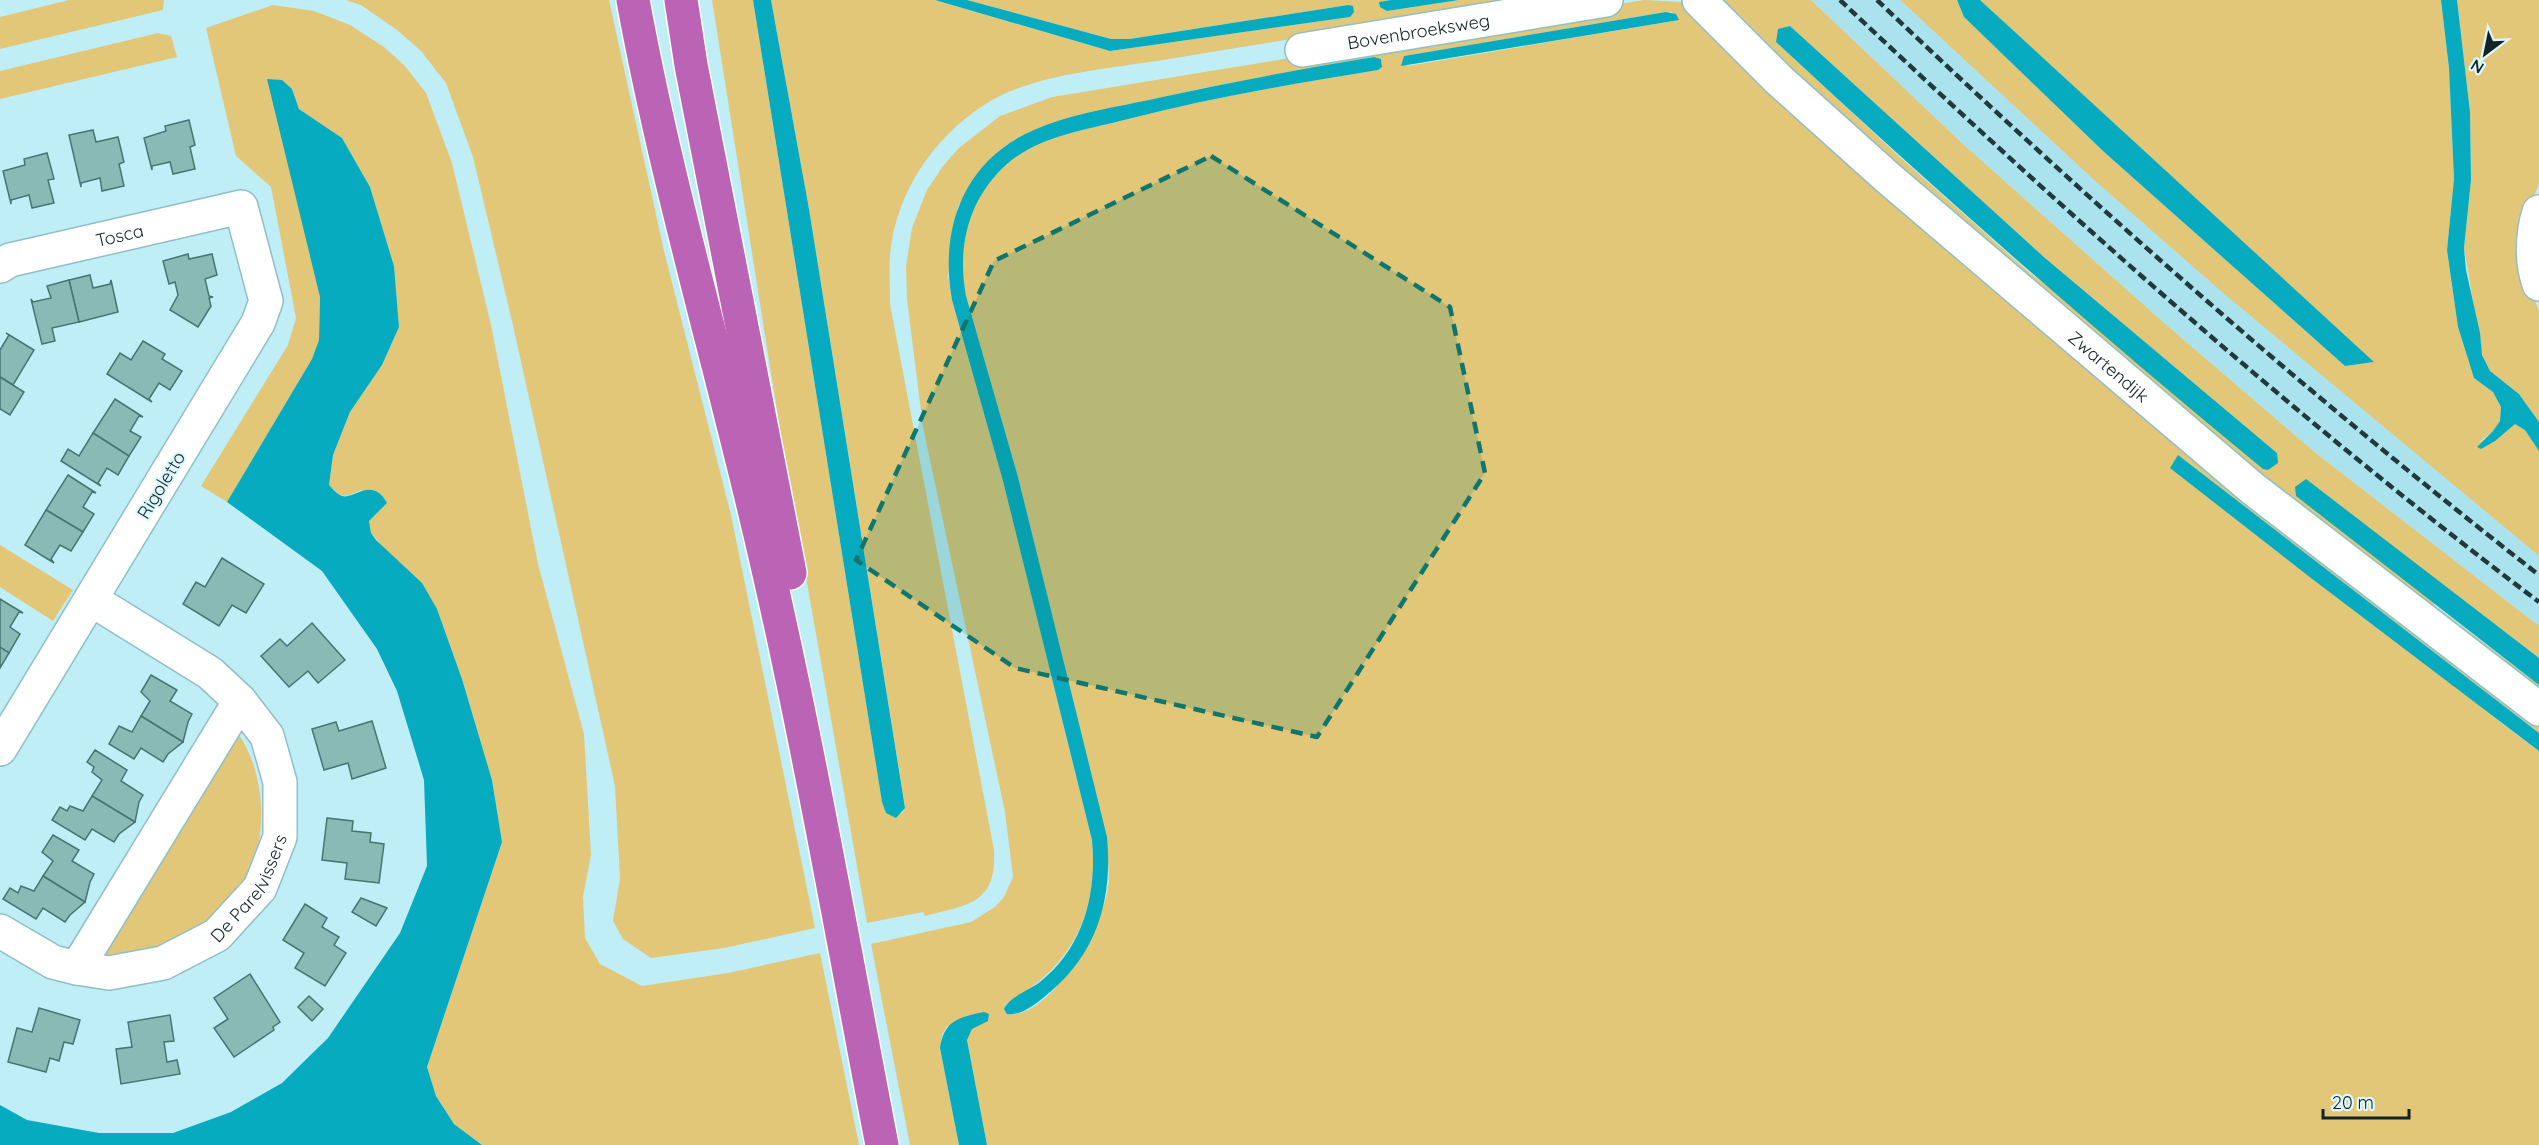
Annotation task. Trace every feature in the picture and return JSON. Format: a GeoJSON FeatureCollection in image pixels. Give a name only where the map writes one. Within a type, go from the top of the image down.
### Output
{"type":"FeatureCollection","features":[{"type":"Feature","properties":{"kind":"highway"},"geometry":{"type":"LineString","coordinates":[[633,0],[715,360],[760,537],[802,725],[882,1145]]}},
{"type":"Feature","properties":{"kind":"highway"},"geometry":{"type":"LineString","coordinates":[[681,0],[691,64],[767,448],[899,1145]]}},
{"type":"Feature","properties":{"kind":"street","name":"Bovenbroeksweg"},"geometry":{"type":"LineString","coordinates":[[1302,50],[1606,0]]}},
{"type":"Feature","properties":{"kind":"street","name":"Zwartendijk"},"geometry":{"type":"LineString","coordinates":[[1699,0],[1779,80],[1887,177],[2252,488],[2539,708]]}},
{"type":"Feature","properties":{"kind":"street","name":"Tosca"},"geometry":{"type":"LineString","coordinates":[[0,266],[10,260],[241,207]]}},
{"type":"Feature","properties":{"kind":"street","name":"Rigoletto"},"geometry":{"type":"LineString","coordinates":[[0,749],[92,600],[264,311],[266,301],[241,207]]}},
{"type":"Feature","properties":{"kind":"street"},"geometry":{"type":"LineString","coordinates":[[2539,213],[2534,240],[2534,261],[2539,284]]}},
{"type":"Feature","properties":{"kind":"street","name":"De Parelvissers"},"geometry":{"type":"LineString","coordinates":[[0,931],[53,962],[77,968],[109,973],[163,963],[217,935],[260,888],[280,837],[280,782],[267,736],[240,701],[210,673],[92,600]]}},
{"type":"Feature","properties":{"kind":"street"},"geometry":{"type":"LineString","coordinates":[[77,968],[240,701]]}},
{"type":"Feature","properties":{"kind":"highlighted area"},"geometry":{"type":"Polygon","coordinates":[[[1211,156],[1450,307],[1485,473],[1317,737],[1015,668],[856,560],[994,261],[1211,156]]]}},
{"type":"Feature","properties":{"kind":"shaded area"},"geometry":{"type":"Polygon","coordinates":[[[69,0],[164,0],[163,10],[0,49],[0,17],[69,0]]]}},
{"type":"Feature","properties":{"kind":"shaded area"},"geometry":{"type":"Polygon","coordinates":[[[346,0],[609,0],[664,251],[731,515],[815,928],[724,948],[651,958],[623,939],[613,921],[620,878],[615,786],[512,321],[473,157],[446,83],[421,51],[397,30],[361,5],[346,0]]]}},
{"type":"Feature","properties":{"kind":"shaded area"},"geometry":{"type":"Polygon","coordinates":[[[712,0],[753,0],[882,802],[886,813],[902,813],[905,807],[809,209],[771,0],[935,0],[1110,51],[1350,17],[1353,7],[1348,5],[1130,39],[1111,39],[967,0],[1391,0],[1379,2],[1387,11],[1459,0],[1549,0],[1070,74],[1024,86],[984,105],[966,118],[933,151],[920,169],[900,210],[894,231],[890,254],[890,304],[994,850],[991,882],[985,892],[967,905],[954,909],[925,916],[923,912],[867,923],[780,430],[712,0]]]}},
{"type":"Feature","properties":{"kind":"shaded area"},"geometry":{"type":"Polygon","coordinates":[[[1644,0],[1682,2],[1858,164],[2539,718],[2539,733],[2178,455],[2500,722],[2539,751],[2539,1145],[987,1145],[967,1040],[971,1029],[947,1026],[942,1035],[940,1048],[959,1145],[910,1145],[871,944],[971,922],[995,907],[1004,897],[1013,877],[1005,812],[923,427],[907,299],[906,266],[912,228],[927,190],[943,166],[959,148],[1000,116],[1052,97],[1644,0]],[[1672,12],[1404,56],[1407,66],[1679,20],[1672,12]],[[1374,57],[1204,88],[1053,123],[1014,140],[982,168],[958,206],[948,276],[952,300],[1003,481],[1092,840],[1091,891],[1076,935],[1064,955],[1049,973],[1005,1005],[1007,1014],[1024,1012],[1041,1002],[1072,967],[1096,924],[1104,904],[1109,868],[1099,809],[1018,477],[966,297],[963,260],[965,242],[975,208],[983,193],[1007,164],[1032,147],[1046,141],[1184,106],[1281,86],[1378,70],[1382,66],[1381,59],[1374,57]]]}},
{"type":"Feature","properties":{"kind":"shaded area"},"geometry":{"type":"Polygon","coordinates":[[[1724,0],[1811,0],[1964,145],[2163,322],[2317,454],[2539,626],[2539,658],[2447,588],[2434,605],[2539,685],[2539,698],[2338,546],[1893,171],[1723,3],[1724,0]],[[1790,26],[1776,42],[2031,274],[2277,453],[2045,258],[1790,26]]]}},
{"type":"Feature","properties":{"kind":"shaded area"},"geometry":{"type":"Polygon","coordinates":[[[1811,0],[1900,0],[2094,180],[2223,293],[2539,556],[2539,626],[2317,454],[2163,322],[1964,145],[1811,0]]]}},
{"type":"Feature","properties":{"kind":"shaded area"},"geometry":{"type":"Polygon","coordinates":[[[1900,0],[1957,0],[1964,17],[2103,151],[2345,366],[2373,362],[1980,0],[2441,0],[2449,68],[2454,179],[2447,250],[2458,327],[2474,378],[2493,392],[2501,407],[2500,421],[2493,431],[2478,443],[2515,424],[2525,430],[2539,451],[2539,556],[2223,293],[2094,180],[1900,0]]]}},
{"type":"Feature","properties":{"kind":"shaded area"},"geometry":{"type":"Polygon","coordinates":[[[2457,0],[2539,0],[2539,184],[2527,213],[2526,278],[2539,311],[2539,422],[2519,394],[2490,371],[2482,355],[2464,248],[2471,180],[2470,112],[2457,0]]]}},
{"type":"Feature","properties":{"kind":"shaded area"},"geometry":{"type":"Polygon","coordinates":[[[273,5],[314,11],[350,25],[384,47],[405,66],[426,93],[452,163],[491,325],[538,564],[584,734],[591,855],[583,896],[585,938],[600,964],[642,986],[728,973],[820,953],[859,1145],[482,1145],[454,1124],[436,1096],[427,1067],[502,842],[492,780],[462,679],[437,609],[371,533],[369,521],[387,503],[361,490],[343,496],[329,485],[333,455],[350,412],[382,365],[399,327],[394,266],[370,187],[342,138],[299,109],[292,89],[320,297],[319,340],[312,359],[227,502],[201,486],[288,345],[296,318],[271,187],[236,156],[206,28],[273,5]]]}},
{"type":"Feature","properties":{"kind":"shaded area"},"geometry":{"type":"Polygon","coordinates":[[[158,33],[171,36],[177,57],[0,99],[0,71],[158,33]]]}},
{"type":"Feature","properties":{"kind":"shaded area"},"geometry":{"type":"Polygon","coordinates":[[[0,545],[73,590],[53,621],[0,587],[0,545]]]}},
{"type":"Feature","properties":{"kind":"shaded area"},"geometry":{"type":"Polygon","coordinates":[[[235,730],[247,748],[260,793],[259,842],[244,886],[226,909],[181,945],[154,952],[96,959],[235,730]]]}},
{"type":"Feature","properties":{"kind":"water"},"geometry":{"type":"Polygon","coordinates":[[[753,0],[771,0],[809,209],[905,808],[896,818],[886,813],[882,802],[753,0]]]}},
{"type":"Feature","properties":{"kind":"water"},"geometry":{"type":"Polygon","coordinates":[[[935,0],[967,0],[1111,39],[1130,39],[1348,5],[1353,6],[1354,12],[1350,17],[1110,51],[935,0]]]}},
{"type":"Feature","properties":{"kind":"water"},"geometry":{"type":"Polygon","coordinates":[[[1459,0],[1387,11],[1380,7],[1379,2],[1459,0]]]}},
{"type":"Feature","properties":{"kind":"water"},"geometry":{"type":"Polygon","coordinates":[[[1957,0],[1980,0],[2374,362],[2345,366],[2103,151],[1964,17],[1957,0]]]}},
{"type":"Feature","properties":{"kind":"water"},"geometry":{"type":"Polygon","coordinates":[[[2441,0],[2457,0],[2470,112],[2471,180],[2464,248],[2482,355],[2490,371],[2519,394],[2539,422],[2539,451],[2525,430],[2515,424],[2495,441],[2481,449],[2477,447],[2500,421],[2501,407],[2493,392],[2474,378],[2458,327],[2447,250],[2454,179],[2449,68],[2441,0]]]}},
{"type":"Feature","properties":{"kind":"water"},"geometry":{"type":"Polygon","coordinates":[[[1666,12],[1676,14],[1679,20],[1401,66],[1404,56],[1666,12]]]}},
{"type":"Feature","properties":{"kind":"water"},"geometry":{"type":"Polygon","coordinates":[[[1790,26],[2045,258],[2277,453],[2278,463],[2268,470],[2263,469],[2138,365],[1955,205],[1776,42],[1778,29],[1790,26]]]}},
{"type":"Feature","properties":{"kind":"water"},"geometry":{"type":"Polygon","coordinates":[[[1374,57],[1381,59],[1382,67],[1378,70],[1281,86],[1184,106],[1046,141],[1032,147],[1007,164],[983,192],[975,208],[965,242],[963,260],[966,296],[1018,477],[1107,837],[1108,861],[1107,884],[1097,926],[1076,965],[1061,982],[1035,1004],[1021,1012],[1007,1014],[1004,1009],[1007,1005],[1015,997],[1040,982],[1055,968],[1077,936],[1084,918],[1092,880],[1092,840],[1003,481],[952,300],[949,247],[962,199],[974,178],[990,159],[1010,143],[1049,124],[1096,111],[1212,87],[1374,57]]]}},
{"type":"Feature","properties":{"kind":"water"},"geometry":{"type":"Polygon","coordinates":[[[267,79],[282,80],[292,89],[299,109],[342,138],[370,187],[394,266],[399,327],[382,365],[350,412],[333,455],[329,485],[345,496],[368,490],[375,491],[387,503],[369,521],[371,533],[422,583],[437,609],[462,679],[492,780],[502,842],[427,1067],[436,1096],[454,1124],[482,1145],[0,1145],[0,1105],[27,1120],[99,1133],[173,1133],[231,1112],[282,1083],[328,1038],[400,933],[427,866],[424,780],[397,691],[377,649],[322,571],[227,502],[312,359],[319,340],[320,297],[267,79]]]}},
{"type":"Feature","properties":{"kind":"water"},"geometry":{"type":"Polygon","coordinates":[[[2178,455],[2539,733],[2539,751],[2170,468],[2178,455]]]}},
{"type":"Feature","properties":{"kind":"water"},"geometry":{"type":"Polygon","coordinates":[[[2306,479],[2539,658],[2539,685],[2296,496],[2295,487],[2306,479]]]}},
{"type":"Feature","properties":{"kind":"water"},"geometry":{"type":"Polygon","coordinates":[[[984,1012],[989,1014],[988,1021],[972,1029],[967,1040],[987,1145],[959,1145],[940,1048],[945,1031],[954,1021],[984,1012]]]}},
{"type":"Feature","properties":{"kind":"building"},"geometry":{"type":"Polygon","coordinates":[[[189,120],[195,145],[190,147],[195,169],[173,174],[170,162],[152,166],[152,170],[144,138],[166,131],[165,126],[189,120]]]}},
{"type":"Feature","properties":{"kind":"building"},"geometry":{"type":"Polygon","coordinates":[[[93,130],[96,142],[118,137],[124,162],[119,164],[124,186],[102,191],[100,178],[81,183],[81,187],[69,135],[93,130]]]}},
{"type":"Feature","properties":{"kind":"building"},"geometry":{"type":"Polygon","coordinates":[[[47,153],[54,179],[48,180],[54,203],[32,208],[29,195],[11,200],[11,204],[3,171],[25,165],[24,159],[47,153]]]}},
{"type":"Feature","properties":{"kind":"building"},"geometry":{"type":"Polygon","coordinates":[[[188,254],[189,259],[212,254],[217,275],[205,279],[209,296],[213,297],[209,298],[211,306],[198,327],[170,310],[178,295],[175,282],[169,284],[163,261],[188,254]]]}},
{"type":"Feature","properties":{"kind":"building"},"geometry":{"type":"Polygon","coordinates":[[[90,275],[93,288],[110,284],[111,280],[118,312],[79,322],[69,280],[90,275]]]}},
{"type":"Feature","properties":{"kind":"building"},"geometry":{"type":"Polygon","coordinates":[[[69,280],[79,322],[52,328],[55,341],[42,344],[31,299],[33,302],[51,298],[47,286],[69,280]]]}},
{"type":"Feature","properties":{"kind":"building"},"geometry":{"type":"Polygon","coordinates":[[[6,333],[34,350],[13,385],[0,377],[0,350],[9,335],[6,333]]]}},
{"type":"Feature","properties":{"kind":"building"},"geometry":{"type":"Polygon","coordinates":[[[143,341],[165,354],[162,359],[182,371],[170,390],[159,383],[149,399],[152,402],[107,374],[120,353],[131,360],[143,341]]]}},
{"type":"Feature","properties":{"kind":"building"},"geometry":{"type":"Polygon","coordinates":[[[0,377],[24,392],[10,415],[0,409],[0,377]]]}},
{"type":"Feature","properties":{"kind":"building"},"geometry":{"type":"Polygon","coordinates":[[[115,399],[143,417],[139,416],[130,431],[141,437],[129,456],[93,433],[115,399]]]}},
{"type":"Feature","properties":{"kind":"building"},"geometry":{"type":"Polygon","coordinates":[[[93,433],[129,456],[118,475],[107,468],[98,483],[101,486],[61,461],[68,449],[79,456],[93,433]]]}},
{"type":"Feature","properties":{"kind":"building"},"geometry":{"type":"Polygon","coordinates":[[[68,475],[96,493],[92,492],[83,507],[94,514],[83,532],[46,510],[68,475]]]}},
{"type":"Feature","properties":{"kind":"building"},"geometry":{"type":"Polygon","coordinates":[[[46,510],[83,532],[71,551],[60,545],[51,559],[54,563],[25,545],[46,510]]]}},
{"type":"Feature","properties":{"kind":"building"},"geometry":{"type":"Polygon","coordinates":[[[222,558],[264,584],[246,613],[232,605],[219,626],[183,604],[196,582],[205,587],[222,558]]]}},
{"type":"Feature","properties":{"kind":"building"},"geometry":{"type":"Polygon","coordinates":[[[0,599],[23,613],[19,612],[10,627],[20,634],[9,653],[0,647],[0,599]]]}},
{"type":"Feature","properties":{"kind":"building"},"geometry":{"type":"Polygon","coordinates":[[[312,623],[345,660],[318,683],[308,671],[289,687],[261,656],[280,639],[287,646],[312,623]]]}},
{"type":"Feature","properties":{"kind":"building"},"geometry":{"type":"Polygon","coordinates":[[[0,647],[9,653],[0,668],[0,647]]]}},
{"type":"Feature","properties":{"kind":"building"},"geometry":{"type":"Polygon","coordinates":[[[151,675],[177,690],[170,701],[192,714],[183,742],[141,716],[150,701],[141,692],[151,675]]]}},
{"type":"Feature","properties":{"kind":"building"},"geometry":{"type":"Polygon","coordinates":[[[141,716],[183,742],[168,754],[163,762],[141,748],[134,759],[109,744],[119,726],[132,732],[141,716]]]}},
{"type":"Feature","properties":{"kind":"building"},"geometry":{"type":"Polygon","coordinates":[[[372,721],[386,768],[352,779],[348,763],[324,770],[312,729],[336,722],[339,731],[372,721]]]}},
{"type":"Feature","properties":{"kind":"building"},"geometry":{"type":"Polygon","coordinates":[[[95,750],[127,770],[121,781],[143,795],[139,802],[135,822],[92,796],[102,780],[92,772],[94,767],[87,762],[95,750]]]}},
{"type":"Feature","properties":{"kind":"building"},"geometry":{"type":"Polygon","coordinates":[[[92,796],[135,822],[119,834],[114,842],[92,829],[85,840],[52,820],[60,807],[67,811],[70,806],[83,811],[92,796]]]}},
{"type":"Feature","properties":{"kind":"building"},"geometry":{"type":"Polygon","coordinates":[[[327,818],[353,821],[352,831],[371,833],[370,842],[384,844],[379,883],[345,879],[347,863],[322,860],[327,818]]]}},
{"type":"Feature","properties":{"kind":"building"},"geometry":{"type":"Polygon","coordinates":[[[53,835],[79,850],[72,861],[94,874],[85,902],[43,876],[53,861],[42,852],[53,835]]]}},
{"type":"Feature","properties":{"kind":"building"},"geometry":{"type":"Polygon","coordinates":[[[43,876],[85,902],[65,922],[43,908],[36,919],[3,899],[10,888],[18,893],[21,886],[34,891],[43,876]]]}},
{"type":"Feature","properties":{"kind":"building"},"geometry":{"type":"Polygon","coordinates":[[[361,898],[387,908],[376,926],[352,912],[361,898]]]}},
{"type":"Feature","properties":{"kind":"building"},"geometry":{"type":"Polygon","coordinates":[[[305,904],[327,918],[322,927],[339,937],[334,945],[346,953],[325,986],[295,968],[304,953],[283,940],[305,904]]]}},
{"type":"Feature","properties":{"kind":"building"},"geometry":{"type":"Polygon","coordinates":[[[250,974],[280,1022],[273,1027],[274,1030],[234,1057],[214,1028],[228,1019],[214,998],[250,974]]]}},
{"type":"Feature","properties":{"kind":"building"},"geometry":{"type":"Polygon","coordinates":[[[309,996],[323,1009],[312,1021],[298,1007],[309,996]]]}},
{"type":"Feature","properties":{"kind":"building"},"geometry":{"type":"Polygon","coordinates":[[[39,1008],[80,1020],[73,1044],[64,1042],[59,1061],[50,1058],[46,1072],[8,1062],[17,1028],[32,1032],[39,1008]]]}},
{"type":"Feature","properties":{"kind":"building"},"geometry":{"type":"Polygon","coordinates":[[[170,1015],[174,1041],[164,1042],[167,1062],[177,1060],[180,1074],[121,1084],[116,1049],[132,1047],[128,1022],[170,1015]]]}},
{"type":"Feature","properties":{"kind":"railway"},"geometry":{"type":"LineString","coordinates":[[1840,0],[2009,157],[2181,311],[2358,460],[2539,602]]}},
{"type":"Feature","properties":{"kind":"railway"},"geometry":{"type":"LineString","coordinates":[[1877,0],[2037,150],[2201,296],[2368,438],[2539,575]]}}]}
